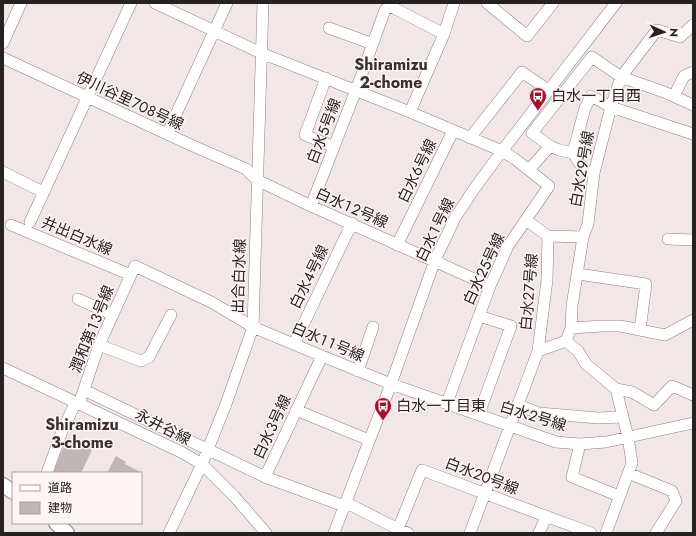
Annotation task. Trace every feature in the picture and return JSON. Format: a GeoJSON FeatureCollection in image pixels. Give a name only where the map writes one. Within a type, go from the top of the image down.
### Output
{"type":"FeatureCollection","features":[{"type":"Feature","properties":{"kind":"main road"},"geometry":{"type":"LineString","coordinates":[[3,486],[12,491]]}},
{"type":"Feature","properties":{"kind":"main road"},"geometry":{"type":"LineString","coordinates":[[57,524],[67,533]]}},
{"type":"Feature","properties":{"kind":"street"},"geometry":{"type":"LineString","coordinates":[[3,43],[21,3]]}},
{"type":"Feature","properties":{"kind":"street"},"geometry":{"type":"LineString","coordinates":[[30,222],[131,3]]}},
{"type":"Feature","properties":{"kind":"street","name":"白水２５号線"},"geometry":{"type":"LineString","coordinates":[[155,3],[261,53],[356,90],[502,151],[549,186],[508,246],[490,286],[447,403]]}},
{"type":"Feature","properties":{"kind":"street"},"geometry":{"type":"LineString","coordinates":[[167,134],[227,3]]}},
{"type":"Feature","properties":{"kind":"street","name":"出合白水線"},"geometry":{"type":"LineString","coordinates":[[169,533],[208,450],[253,327],[263,3]]}},
{"type":"Feature","properties":{"kind":"street"},"geometry":{"type":"LineString","coordinates":[[410,112],[444,34],[454,3]]}},
{"type":"Feature","properties":{"kind":"street"},"geometry":{"type":"LineString","coordinates":[[487,3],[527,36],[553,3]]}},
{"type":"Feature","properties":{"kind":"street","name":"白水１号線"},"geometry":{"type":"LineString","coordinates":[[334,533],[391,384],[435,260],[455,218],[474,188],[616,3]]}},
{"type":"Feature","properties":{"kind":"street","name":"白水５号線"},"geometry":{"type":"LineString","coordinates":[[311,206],[385,10],[390,6],[444,34]]}},
{"type":"Feature","properties":{"kind":"street","name":"白水２９号線"},"geometry":{"type":"LineString","coordinates":[[566,341],[571,328],[572,306],[583,237],[588,224],[594,173],[611,107],[621,77],[657,30],[680,37],[693,25]]}},
{"type":"Feature","properties":{"kind":"street"},"geometry":{"type":"LineString","coordinates":[[329,28],[373,44]]}},
{"type":"Feature","properties":{"kind":"street"},"geometry":{"type":"LineString","coordinates":[[594,173],[584,170],[573,153],[559,150],[550,146],[532,133],[592,57],[621,77],[674,96],[693,105]]}},
{"type":"Feature","properties":{"kind":"street","name":"伊川谷里７０８号線"},"geometry":{"type":"LineString","coordinates":[[3,58],[246,169]]}},
{"type":"Feature","properties":{"kind":"street"},"geometry":{"type":"LineString","coordinates":[[470,138],[522,72],[548,90]]}},
{"type":"Feature","properties":{"kind":"street"},"geometry":{"type":"LineString","coordinates":[[674,96],[684,76],[693,72]]}},
{"type":"Feature","properties":{"kind":"street"},"geometry":{"type":"LineString","coordinates":[[326,78],[305,134],[334,147]]}},
{"type":"Feature","properties":{"kind":"street"},"geometry":{"type":"LineString","coordinates":[[573,153],[585,108],[591,96],[611,107],[693,134]]}},
{"type":"Feature","properties":{"kind":"street","name":"白水６号線"},"geometry":{"type":"LineString","coordinates":[[397,245],[453,131]]}},
{"type":"Feature","properties":{"kind":"street"},"geometry":{"type":"LineString","coordinates":[[528,170],[550,146]]}},
{"type":"Feature","properties":{"kind":"street","name":"白水１２号線"},"geometry":{"type":"LineString","coordinates":[[246,169],[257,180],[311,206],[352,223],[397,245],[435,260],[490,286]]}},
{"type":"Feature","properties":{"kind":"street"},"geometry":{"type":"LineString","coordinates":[[3,172],[43,192]]}},
{"type":"Feature","properties":{"kind":"street"},"geometry":{"type":"LineString","coordinates":[[526,220],[548,236],[583,237]]}},
{"type":"Feature","properties":{"kind":"street","name":"白水４号線"},"geometry":{"type":"LineString","coordinates":[[294,344],[352,223]]}},
{"type":"Feature","properties":{"kind":"street","name":"井出白水線"},"geometry":{"type":"LineString","coordinates":[[11,225],[213,303],[253,327]]}},
{"type":"Feature","properties":{"kind":"street","name":"白水２７号線"},"geometry":{"type":"LineString","coordinates":[[470,533],[509,425],[538,351],[547,280],[548,236]]}},
{"type":"Feature","properties":{"kind":"street"},"geometry":{"type":"LineString","coordinates":[[668,239],[693,240]]}},
{"type":"Feature","properties":{"kind":"street","name":"潤和第１３号線"},"geometry":{"type":"LineString","coordinates":[[47,472],[62,431],[84,390],[99,346],[133,271]]}},
{"type":"Feature","properties":{"kind":"street"},"geometry":{"type":"LineString","coordinates":[[578,274],[646,284],[640,330]]}},
{"type":"Feature","properties":{"kind":"street"},"geometry":{"type":"LineString","coordinates":[[78,299],[113,315]]}},
{"type":"Feature","properties":{"kind":"street"},"geometry":{"type":"LineString","coordinates":[[99,346],[141,361],[149,357],[171,315]]}},
{"type":"Feature","properties":{"kind":"street"},"geometry":{"type":"LineString","coordinates":[[479,316],[511,326],[479,414]]}},
{"type":"Feature","properties":{"kind":"street"},"geometry":{"type":"LineString","coordinates":[[571,328],[620,326],[665,335],[693,320]]}},
{"type":"Feature","properties":{"kind":"street","name":"白水１１号線"},"geometry":{"type":"LineString","coordinates":[[253,327],[391,384]]}},
{"type":"Feature","properties":{"kind":"street"},"geometry":{"type":"LineString","coordinates":[[358,371],[373,327]]}},
{"type":"Feature","properties":{"kind":"street"},"geometry":{"type":"LineString","coordinates":[[538,351],[566,341],[578,351],[586,364],[616,389],[632,392],[654,405],[672,386],[693,395]]}},
{"type":"Feature","properties":{"kind":"street","name":"白水３号線"},"geometry":{"type":"LineString","coordinates":[[322,356],[265,477],[344,506]]}},
{"type":"Feature","properties":{"kind":"street","name":"永井谷線"},"geometry":{"type":"LineString","coordinates":[[3,368],[151,437],[202,464],[234,496],[266,533]]}},
{"type":"Feature","properties":{"kind":"street","name":"白水２号線"},"geometry":{"type":"LineString","coordinates":[[391,384],[556,442],[580,444],[606,442],[693,423]]}},
{"type":"Feature","properties":{"kind":"street"},"geometry":{"type":"LineString","coordinates":[[606,533],[632,463],[628,437],[616,389]]}},
{"type":"Feature","properties":{"kind":"street"},"geometry":{"type":"LineString","coordinates":[[84,390],[265,477]]}},
{"type":"Feature","properties":{"kind":"street"},"geometry":{"type":"LineString","coordinates":[[517,405],[539,413],[598,418],[622,417]]}},
{"type":"Feature","properties":{"kind":"street"},"geometry":{"type":"LineString","coordinates":[[296,410],[369,440]]}},
{"type":"Feature","properties":{"kind":"street"},"geometry":{"type":"LineString","coordinates":[[151,437],[156,425]]}},
{"type":"Feature","properties":{"kind":"street"},"geometry":{"type":"LineString","coordinates":[[580,444],[572,477],[620,496]]}},
{"type":"Feature","properties":{"kind":"street","name":"白水２０号線"},"geometry":{"type":"LineString","coordinates":[[344,506],[350,505],[403,531],[422,470],[591,533]]}},
{"type":"Feature","properties":{"kind":"street"},"geometry":{"type":"LineString","coordinates":[[628,473],[672,491],[676,501],[656,533]]}},
{"type":"Feature","properties":{"kind":"street"},"geometry":{"type":"LineString","coordinates":[[539,533],[546,517]]}},
{"type":"Feature","properties":{"kind":"building"},"geometry":{"type":"Polygon","coordinates":[[[68,438],[92,450],[81,472],[52,472],[68,438]]]}},
{"type":"Feature","properties":{"kind":"building"},"geometry":{"type":"Polygon","coordinates":[[[116,456],[126,462],[125,464],[140,472],[108,472],[116,456]]]}},
{"type":"Feature","properties":{"kind":"place","name":"白水一丁目西"},"geometry":{"type":"Point","coordinates":[538,111]}},
{"type":"Feature","properties":{"kind":"place","name":"白水一丁目東"},"geometry":{"type":"Point","coordinates":[383,421]}},
{"type":"Feature","properties":{"kind":"district","name":"Shiramizu 2-chome"},"geometry":{"type":"Point","coordinates":[391,73]}},
{"type":"Feature","properties":{"kind":"district","name":"Shiramizu 3-chome"},"geometry":{"type":"Point","coordinates":[82,433]}}]}
